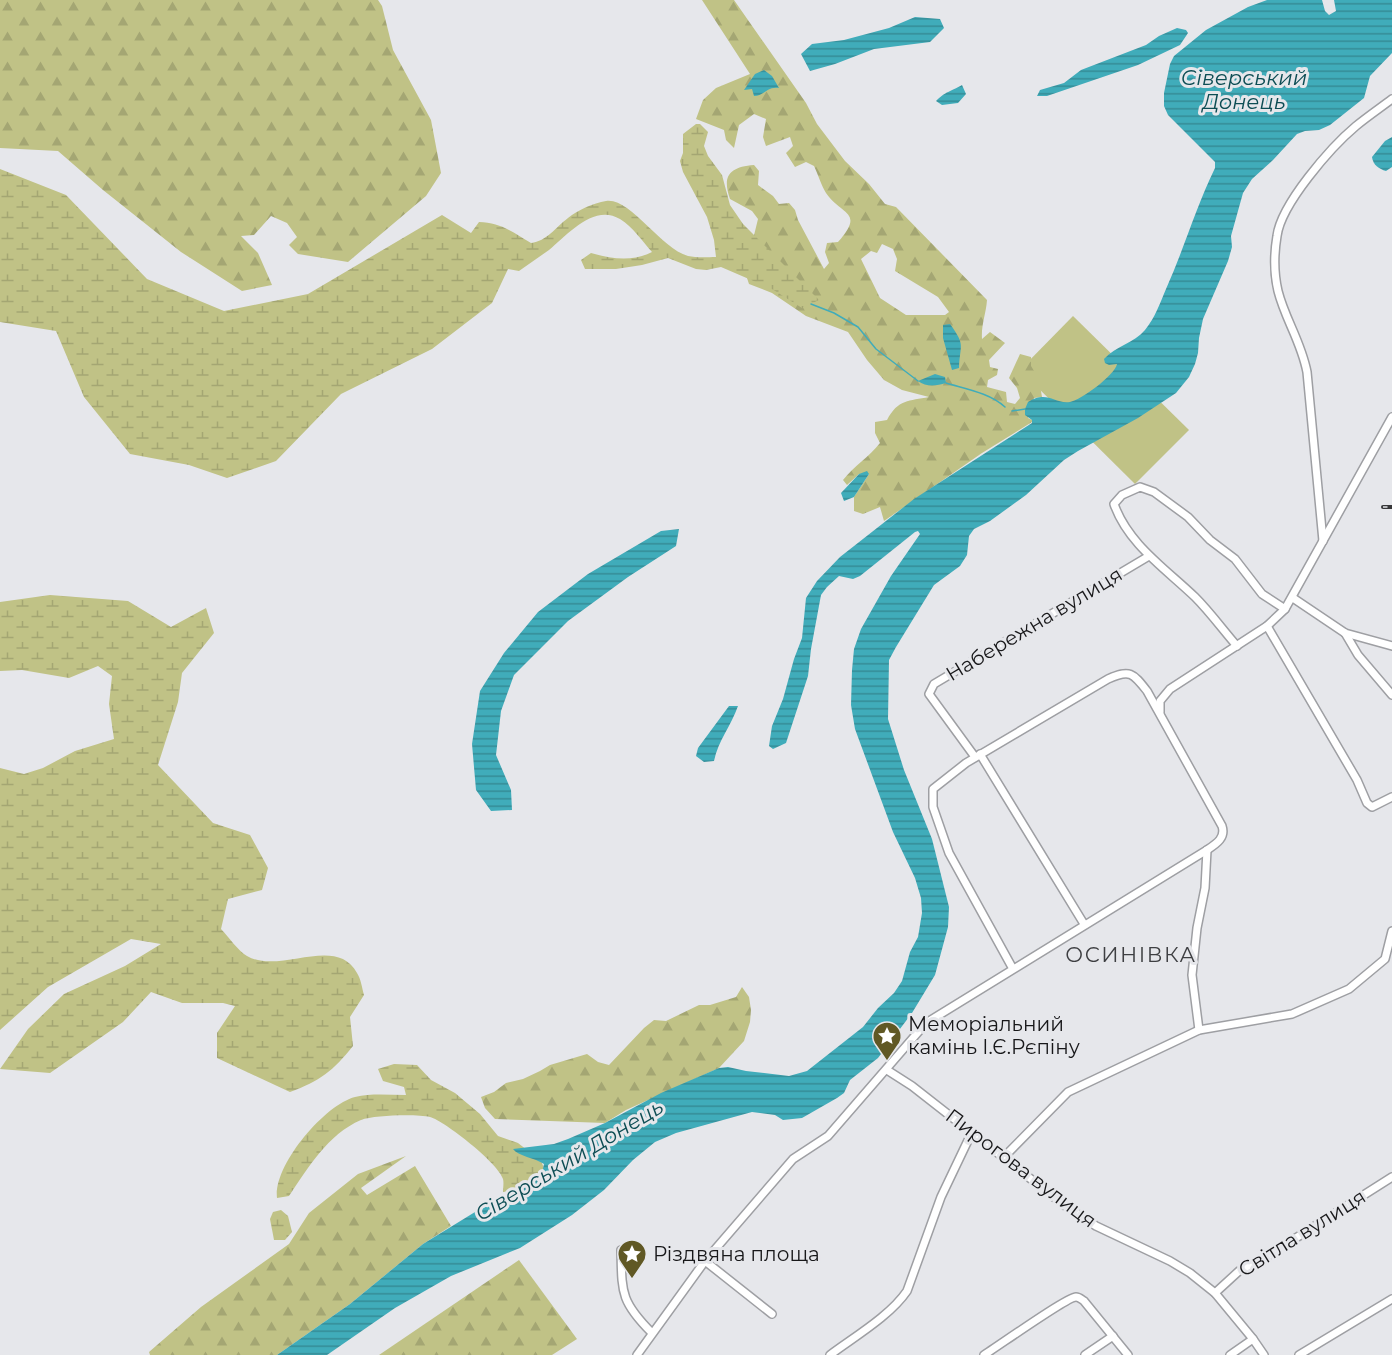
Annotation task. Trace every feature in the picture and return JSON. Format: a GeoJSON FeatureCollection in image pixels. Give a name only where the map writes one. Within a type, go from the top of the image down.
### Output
{"type":"FeatureCollection","features":[{"type":"Feature","properties":{"kind":"street"},"geometry":{"type":"LineString","coordinates":[[1323,542],[1307,372],[1303,353],[1281,299],[1275,273],[1277,235],[1283,216],[1327,156],[1356,126],[1392,99]]}},
{"type":"Feature","properties":{"kind":"street"},"geometry":{"type":"LineString","coordinates":[[1160,713],[1160,701],[1164,694],[1267,626],[1285,609],[1392,417]]}},
{"type":"Feature","properties":{"kind":"street"},"geometry":{"type":"LineString","coordinates":[[1237,646],[1195,598],[1149,556],[1117,514],[1114,504],[1122,495],[1140,488],[1154,492],[1188,517],[1210,540],[1235,559],[1262,594],[1285,609]]}},
{"type":"Feature","properties":{"kind":"street","name":"Набережна вулиця"},"geometry":{"type":"LineString","coordinates":[[1084,924],[977,756],[929,694],[934,684],[1149,556]]}},
{"type":"Feature","properties":{"kind":"street"},"geometry":{"type":"LineString","coordinates":[[1293,598],[1345,633],[1392,646]]}},
{"type":"Feature","properties":{"kind":"street"},"geometry":{"type":"LineString","coordinates":[[1267,626],[1357,780],[1367,803],[1372,807],[1392,797]]}},
{"type":"Feature","properties":{"kind":"street"},"geometry":{"type":"LineString","coordinates":[[1345,633],[1358,655],[1392,695]]}},
{"type":"Feature","properties":{"kind":"street"},"geometry":{"type":"LineString","coordinates":[[637,1355],[705,1261],[793,1160],[828,1136],[926,1023],[1207,850],[1223,835],[1222,826],[1160,713],[1147,691],[1132,674],[1117,675],[977,756],[933,789],[933,807],[949,853],[1013,969]]}},
{"type":"Feature","properties":{"kind":"street"},"geometry":{"type":"LineString","coordinates":[[1147,691],[1164,694]]}},
{"type":"Feature","properties":{"kind":"street"},"geometry":{"type":"LineString","coordinates":[[1198,1030],[1192,975],[1197,928],[1205,888],[1207,850]]}},
{"type":"Feature","properties":{"kind":"street"},"geometry":{"type":"LineString","coordinates":[[1004,1157],[1068,1092],[1198,1030],[1292,1014],[1348,989],[1384,959],[1392,932]]}},
{"type":"Feature","properties":{"kind":"street","name":"Пирогова вулиця"},"geometry":{"type":"LineString","coordinates":[[887,1070],[972,1132],[1064,1205],[1096,1226],[1190,1273],[1215,1293],[1264,1355]]}},
{"type":"Feature","properties":{"kind":"street"},"geometry":{"type":"LineString","coordinates":[[830,1355],[895,1305],[907,1292],[941,1197],[972,1132]]}},
{"type":"Feature","properties":{"kind":"street","name":"Світла вулиця"},"geometry":{"type":"LineString","coordinates":[[1215,1293],[1239,1271],[1266,1257],[1392,1177]]}},
{"type":"Feature","properties":{"kind":"street"},"geometry":{"type":"LineString","coordinates":[[621,1250],[624,1297],[635,1316],[652,1332]]}},
{"type":"Feature","properties":{"kind":"street"},"geometry":{"type":"LineString","coordinates":[[705,1261],[771,1314]]}},
{"type":"Feature","properties":{"kind":"street"},"geometry":{"type":"LineString","coordinates":[[984,1355],[1073,1297],[1078,1296],[1128,1355]]}},
{"type":"Feature","properties":{"kind":"street"},"geometry":{"type":"LineString","coordinates":[[1299,1355],[1392,1299]]}},
{"type":"Feature","properties":{"kind":"street"},"geometry":{"type":"LineString","coordinates":[[1085,1355],[1113,1336]]}},
{"type":"Feature","properties":{"kind":"street"},"geometry":{"type":"LineString","coordinates":[[1230,1355],[1253,1339]]}},
{"type":"Feature","properties":{"kind":"green space"},"geometry":{"type":"Polygon","coordinates":[[[0,0],[378,0],[382,6],[393,50],[431,120],[441,173],[426,196],[348,262],[298,254],[289,245],[297,237],[287,223],[271,216],[254,235],[241,236],[258,253],[272,285],[242,291],[181,252],[58,151],[0,148],[0,0]]]}},
{"type":"Feature","properties":{"kind":"green space"},"geometry":{"type":"Polygon","coordinates":[[[702,0],[734,0],[806,103],[817,124],[845,161],[869,184],[885,204],[896,207],[987,300],[982,339],[990,332],[1005,343],[989,360],[990,367],[998,369],[997,375],[988,380],[987,387],[1006,392],[1007,402],[1015,404],[1020,398],[1017,388],[1009,378],[1020,354],[1031,357],[1031,366],[1039,379],[1042,397],[1034,398],[1028,418],[1032,422],[982,453],[884,521],[880,507],[863,514],[854,511],[854,497],[869,474],[859,474],[847,485],[843,480],[880,443],[875,433],[875,422],[887,420],[895,408],[905,402],[929,397],[902,390],[884,380],[848,332],[806,316],[772,293],[749,284],[745,272],[758,219],[752,211],[730,199],[727,179],[733,171],[754,165],[759,171],[758,185],[773,196],[779,204],[789,203],[795,210],[824,269],[829,263],[825,252],[827,243],[838,242],[850,224],[848,214],[826,193],[814,166],[806,162],[795,167],[786,153],[793,146],[790,137],[766,146],[763,137],[766,119],[754,114],[739,125],[734,148],[726,140],[724,130],[696,119],[703,100],[716,88],[750,74],[702,0]],[[882,244],[877,253],[871,251],[861,259],[880,298],[906,315],[945,315],[949,312],[938,297],[895,271],[897,259],[893,249],[882,244]]]}},
{"type":"Feature","properties":{"kind":"green space"},"geometry":{"type":"Polygon","coordinates":[[[696,124],[700,124],[708,132],[704,146],[708,156],[722,175],[730,205],[743,224],[819,300],[802,308],[772,289],[721,267],[696,269],[668,258],[616,269],[585,269],[581,260],[591,253],[622,258],[637,257],[652,252],[625,222],[610,215],[600,215],[573,229],[549,250],[519,271],[508,269],[492,303],[432,349],[341,394],[276,461],[227,478],[189,465],[130,454],[84,397],[56,331],[0,322],[0,169],[66,195],[147,279],[224,311],[308,294],[442,215],[471,233],[479,222],[487,222],[506,229],[531,243],[546,237],[568,218],[591,205],[606,201],[615,202],[625,207],[677,251],[691,257],[716,257],[707,217],[683,172],[680,161],[683,153],[683,134],[696,124]]]}},
{"type":"Feature","properties":{"kind":"green space"},"geometry":{"type":"Polygon","coordinates":[[[1073,316],[1189,430],[1135,484],[1020,370],[1073,316]]]}},
{"type":"Feature","properties":{"kind":"green space"},"geometry":{"type":"Polygon","coordinates":[[[50,595],[128,601],[171,627],[206,608],[214,633],[182,673],[178,702],[158,765],[213,823],[250,835],[268,868],[262,890],[228,899],[221,929],[237,947],[247,956],[260,961],[322,955],[336,957],[348,962],[358,975],[364,995],[350,1017],[353,1046],[332,1069],[310,1084],[290,1092],[217,1058],[217,1033],[235,1006],[223,1003],[182,1003],[151,992],[123,1022],[50,1073],[0,1069],[28,1029],[64,994],[125,966],[161,944],[131,939],[48,987],[0,1030],[0,768],[24,774],[43,768],[75,751],[114,739],[109,704],[112,676],[98,666],[69,678],[22,670],[0,671],[0,602],[50,595]]]}},
{"type":"Feature","properties":{"kind":"green space"},"geometry":{"type":"Polygon","coordinates":[[[742,987],[749,997],[750,1022],[744,1041],[719,1068],[626,1110],[605,1123],[495,1119],[485,1108],[481,1097],[494,1092],[506,1083],[523,1079],[550,1065],[587,1054],[598,1062],[609,1065],[654,1020],[666,1021],[699,1005],[710,1005],[736,997],[742,987]]]}},
{"type":"Feature","properties":{"kind":"green space"},"geometry":{"type":"Polygon","coordinates":[[[394,1064],[417,1065],[431,1080],[455,1093],[480,1114],[498,1136],[518,1143],[541,1161],[544,1168],[520,1190],[503,1192],[503,1179],[492,1164],[471,1144],[437,1120],[416,1116],[375,1117],[361,1120],[338,1134],[320,1153],[289,1196],[277,1198],[283,1170],[292,1154],[303,1138],[329,1112],[355,1097],[406,1095],[404,1087],[383,1081],[378,1069],[394,1064]]]}},
{"type":"Feature","properties":{"kind":"green space"},"geometry":{"type":"Polygon","coordinates":[[[406,1156],[361,1188],[367,1195],[415,1166],[451,1226],[423,1244],[350,1304],[277,1355],[150,1355],[149,1352],[201,1307],[289,1244],[309,1213],[358,1174],[406,1156]]]}},
{"type":"Feature","properties":{"kind":"green space"},"geometry":{"type":"Polygon","coordinates":[[[281,1210],[288,1216],[292,1232],[285,1240],[274,1240],[270,1219],[273,1212],[281,1210]]]}},
{"type":"Feature","properties":{"kind":"green space"},"geometry":{"type":"Polygon","coordinates":[[[519,1260],[577,1339],[552,1355],[379,1355],[519,1260]]]}},
{"type":"Feature","properties":{"kind":"water","name":"Сіверський Донець"},"geometry":{"type":"Polygon","coordinates":[[[1267,0],[1322,0],[1325,11],[1329,15],[1336,11],[1334,0],[1392,0],[1392,53],[1370,76],[1364,98],[1330,125],[1319,130],[1297,134],[1252,179],[1243,193],[1231,236],[1232,247],[1228,261],[1203,319],[1195,364],[1189,377],[1176,393],[1138,418],[1064,460],[1026,495],[990,521],[974,529],[969,536],[967,555],[960,566],[934,585],[889,660],[888,719],[904,770],[932,839],[949,907],[948,927],[935,975],[912,1013],[878,1058],[850,1080],[844,1093],[802,1118],[783,1120],[775,1115],[752,1112],[676,1133],[655,1142],[633,1160],[604,1190],[572,1215],[520,1248],[451,1276],[395,1308],[327,1355],[277,1355],[350,1304],[423,1244],[475,1212],[514,1193],[542,1173],[544,1164],[513,1149],[554,1144],[568,1139],[605,1123],[661,1093],[719,1068],[728,1067],[789,1076],[807,1071],[863,1027],[894,993],[902,981],[910,952],[918,937],[922,913],[921,898],[915,878],[893,832],[855,729],[851,705],[852,670],[854,649],[861,629],[891,576],[920,534],[918,531],[915,532],[860,576],[853,579],[839,576],[821,595],[808,676],[786,743],[773,749],[769,746],[772,726],[802,638],[806,598],[817,581],[840,557],[914,499],[1032,423],[1032,420],[1025,415],[1028,402],[1046,397],[1070,402],[1082,397],[1097,386],[1115,369],[1117,364],[1109,365],[1104,359],[1136,338],[1152,320],[1215,168],[1215,162],[1168,115],[1164,106],[1164,93],[1170,64],[1174,56],[1206,30],[1248,7],[1267,0]]]}},
{"type":"Feature","properties":{"kind":"water"},"geometry":{"type":"Polygon","coordinates":[[[915,17],[940,19],[944,28],[930,42],[874,49],[810,71],[801,54],[812,44],[844,40],[889,28],[915,17]]]}},
{"type":"Feature","properties":{"kind":"water"},"geometry":{"type":"Polygon","coordinates":[[[1177,28],[1186,30],[1188,33],[1180,45],[1138,65],[1047,96],[1037,96],[1040,90],[1064,83],[1081,70],[1146,45],[1177,28]]]}},
{"type":"Feature","properties":{"kind":"water"},"geometry":{"type":"Polygon","coordinates":[[[764,70],[772,76],[779,88],[771,88],[754,96],[752,89],[744,90],[755,74],[764,70]]]}},
{"type":"Feature","properties":{"kind":"water"},"geometry":{"type":"Polygon","coordinates":[[[962,85],[966,94],[958,103],[942,105],[936,101],[945,93],[962,85]]]}},
{"type":"Feature","properties":{"kind":"water"},"geometry":{"type":"Polygon","coordinates":[[[1392,137],[1392,167],[1386,171],[1377,166],[1372,157],[1385,141],[1392,137]]]}},
{"type":"Feature","properties":{"kind":"water"},"geometry":{"type":"Polygon","coordinates":[[[950,324],[961,345],[959,368],[952,370],[943,338],[943,325],[950,324]]]}},
{"type":"Feature","properties":{"kind":"water"},"geometry":{"type":"Polygon","coordinates":[[[935,374],[945,377],[946,383],[931,385],[918,381],[935,374]]]}},
{"type":"Feature","properties":{"kind":"water"},"geometry":{"type":"Polygon","coordinates":[[[867,471],[869,474],[854,497],[844,501],[841,493],[859,474],[867,471]]]}},
{"type":"Feature","properties":{"kind":"water"},"geometry":{"type":"Polygon","coordinates":[[[679,529],[676,546],[628,577],[568,621],[514,675],[501,711],[496,755],[511,790],[512,810],[491,811],[476,790],[472,744],[480,691],[504,653],[538,612],[588,574],[661,531],[679,529]]]}},
{"type":"Feature","properties":{"kind":"water"},"geometry":{"type":"Polygon","coordinates":[[[729,706],[738,706],[718,747],[714,761],[704,762],[696,756],[698,748],[729,706]]]}},
{"type":"Feature","properties":{"kind":"waterway"},"geometry":{"type":"LineString","coordinates":[[811,304],[834,313],[858,327],[876,349],[918,381]]}},
{"type":"Feature","properties":{"kind":"waterway"},"geometry":{"type":"LineString","coordinates":[[946,383],[985,395],[1005,407]]}},
{"type":"Feature","properties":{"kind":"waterway"},"geometry":{"type":"LineString","coordinates":[[1012,411],[1025,409]]}},
{"type":"Feature","properties":{"kind":"railway"},"geometry":{"type":"LineString","coordinates":[[1383,507],[1392,507]]}},
{"type":"Feature","properties":{"kind":"place","name":"Меморіальний камінь І.Є.Рєпіну"},"geometry":{"type":"Point","coordinates":[887,1062]}},
{"type":"Feature","properties":{"kind":"place","name":"Різдвяна площа"},"geometry":{"type":"Point","coordinates":[632,1280]}},
{"type":"Feature","properties":{"kind":"district","name":"ОСИНІВКА"},"geometry":{"type":"Point","coordinates":[1131,954]}}]}
